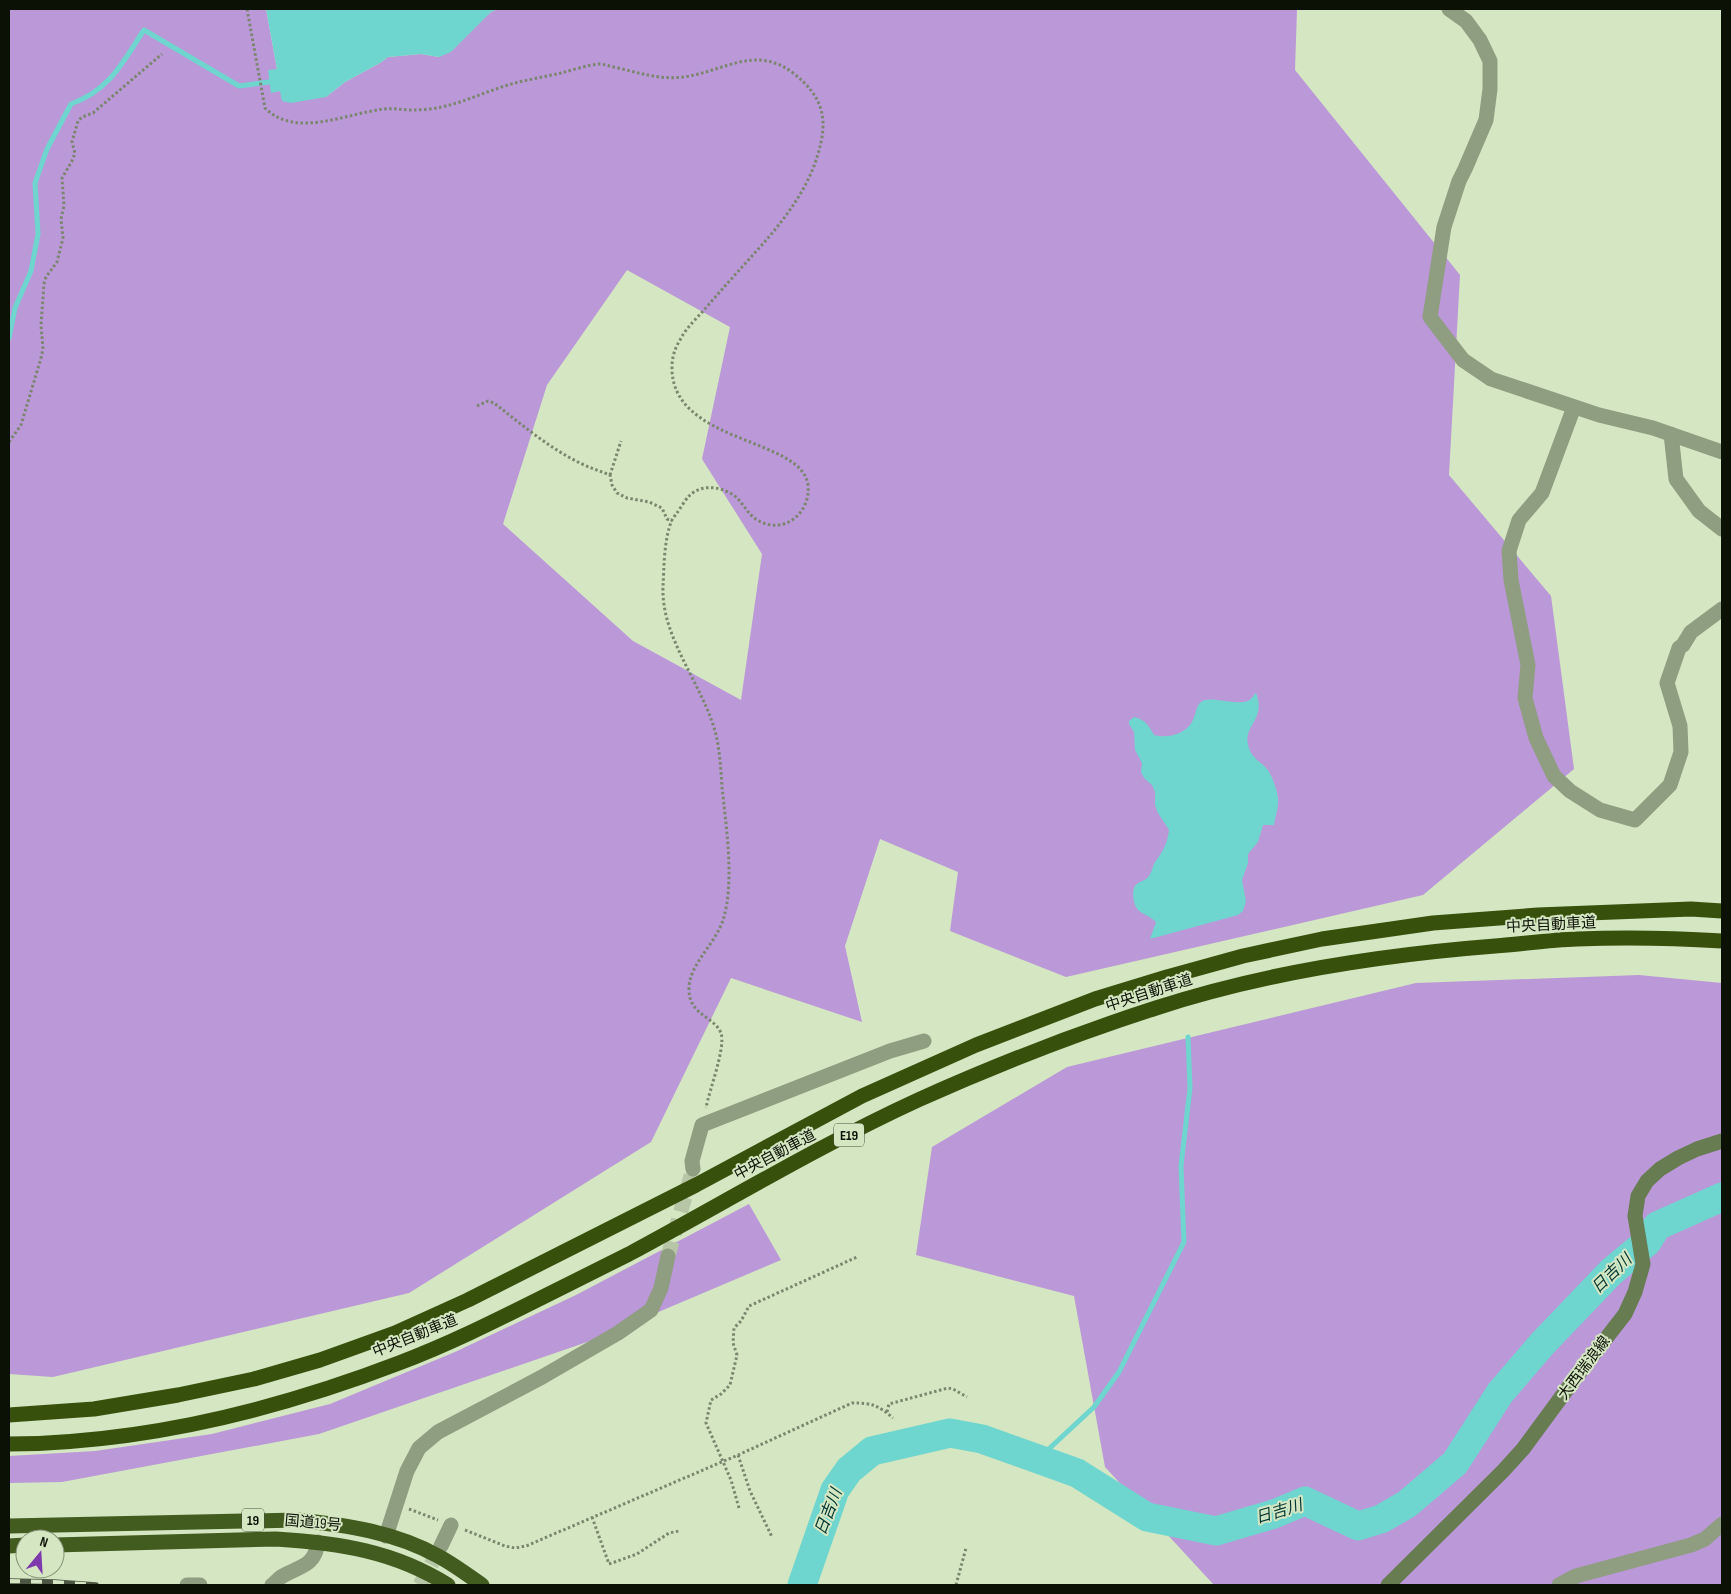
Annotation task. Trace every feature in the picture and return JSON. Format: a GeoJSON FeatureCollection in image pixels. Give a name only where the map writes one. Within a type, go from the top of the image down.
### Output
{"type":"FeatureCollection","features":[{"type":"Feature","properties":{"kind":"highway","name":"中央自動車道"},"geometry":{"type":"LineString","coordinates":[[9,1414],[94,1409],[188,1393],[254,1379],[395,1333],[468,1300],[696,1185],[862,1096],[976,1045],[1094,999],[1167,977],[1243,956],[1322,939],[1433,923],[1538,915],[1691,909],[1722,911]]}},
{"type":"Feature","properties":{"kind":"highway","name":"中央自動車道"},"geometry":{"type":"LineString","coordinates":[[9,1444],[102,1439],[185,1426],[261,1409],[312,1394],[403,1362],[481,1328],[624,1256],[815,1152],[916,1102],[1048,1045],[1158,1007],[1240,984],[1320,966],[1444,950],[1576,939],[1679,938],[1722,941]]}},
{"type":"Feature","properties":{"kind":"highway","name":"国道19号"},"geometry":{"type":"LineString","coordinates":[[9,1526],[298,1520],[335,1524],[371,1531],[437,1555],[482,1585]]}},
{"type":"Feature","properties":{"kind":"highway","name":"国道19号"},"geometry":{"type":"LineString","coordinates":[[65,1545],[276,1539],[318,1542],[373,1552],[399,1560],[430,1574],[448,1585]]}},
{"type":"Feature","properties":{"kind":"main road","name":"大西瑞浪線"},"geometry":{"type":"LineString","coordinates":[[1388,1585],[1523,1449],[1625,1314],[1636,1292],[1643,1264],[1635,1216],[1638,1196],[1647,1182],[1660,1169],[1698,1149],[1722,1141]]}},
{"type":"Feature","properties":{"kind":"street"},"geometry":{"type":"LineString","coordinates":[[1449,9],[1466,21],[1480,40],[1490,60],[1490,89],[1486,120],[1466,169],[1458,181],[1444,227],[1430,317],[1463,360],[1491,379],[1599,415],[1671,434],[1722,452]]}},
{"type":"Feature","properties":{"kind":"street"},"geometry":{"type":"LineString","coordinates":[[1574,407],[1542,493],[1519,520],[1509,551],[1511,580],[1528,665],[1525,698],[1536,738],[1554,776],[1570,791],[1600,810],[1635,820],[1670,785],[1681,752],[1680,726],[1667,683],[1679,648],[1692,632],[1722,609]]}},
{"type":"Feature","properties":{"kind":"street"},"geometry":{"type":"LineString","coordinates":[[1671,434],[1676,479],[1699,510],[1722,529]]}},
{"type":"Feature","properties":{"kind":"street"},"geometry":{"type":"LineString","coordinates":[[693,1169],[692,1161],[702,1125],[890,1051],[924,1041]]}},
{"type":"Feature","properties":{"kind":"street"},"geometry":{"type":"LineString","coordinates":[[386,1536],[407,1472],[419,1448],[438,1432],[542,1377],[618,1333],[651,1310],[660,1288],[668,1256]]}},
{"type":"Feature","properties":{"kind":"street"},"geometry":{"type":"LineString","coordinates":[[1559,1585],[1576,1576],[1691,1545],[1705,1539],[1722,1524]]}},
{"type":"Feature","properties":{"kind":"street"},"geometry":{"type":"LineString","coordinates":[[442,1546],[451,1525]]}},
{"type":"Feature","properties":{"kind":"street"},"geometry":{"type":"LineString","coordinates":[[272,1585],[281,1577],[310,1562],[317,1552],[318,1542]]}},
{"type":"Feature","properties":{"kind":"street"},"geometry":{"type":"LineString","coordinates":[[187,1585],[200,1585]]}},
{"type":"Feature","properties":{"kind":"path"},"geometry":{"type":"LineString","coordinates":[[247,9],[265,108],[270,113],[293,122],[311,123],[384,109],[439,108],[499,88],[599,64],[662,79],[688,77],[738,62],[765,60],[787,68],[809,86],[821,107],[822,141],[807,183],[765,242],[684,332],[674,351],[672,364],[672,374],[676,389],[687,408],[713,426],[786,458],[806,476],[809,490],[801,514],[780,525],[772,526],[760,522],[752,516],[732,494],[710,487],[700,489],[686,498],[672,521],[666,545],[663,603],[666,616],[691,677],[704,701],[717,739],[728,846],[728,895],[722,923],[717,935],[694,969],[688,988],[695,1008],[722,1035],[721,1054],[710,1086],[702,1125]]}},
{"type":"Feature","properties":{"kind":"path"},"geometry":{"type":"LineString","coordinates":[[9,442],[21,425],[42,358],[41,325],[44,284],[46,277],[57,262],[62,247],[61,219],[64,206],[62,178],[75,153],[72,142],[78,121],[92,113],[162,54]]}},
{"type":"Feature","properties":{"kind":"path"},"geometry":{"type":"LineString","coordinates":[[477,406],[488,401],[494,403],[565,455],[581,464],[610,475]]}},
{"type":"Feature","properties":{"kind":"path"},"geometry":{"type":"LineString","coordinates":[[622,441],[610,475],[612,485],[617,493],[627,498],[649,502],[662,508],[667,519],[672,521]]}},
{"type":"Feature","properties":{"kind":"path"},"geometry":{"type":"LineString","coordinates":[[739,1508],[731,1480],[706,1422],[711,1400],[730,1385],[737,1355],[733,1343],[734,1328],[741,1321],[749,1306],[857,1257]]}},
{"type":"Feature","properties":{"kind":"path"},"geometry":{"type":"LineString","coordinates":[[887,1412],[889,1404],[948,1388],[954,1389],[967,1397]]}},
{"type":"Feature","properties":{"kind":"path"},"geometry":{"type":"LineString","coordinates":[[396,1505],[505,1546],[515,1548],[526,1546],[738,1455],[852,1403],[867,1403],[879,1406],[893,1418]]}},
{"type":"Feature","properties":{"kind":"path"},"geometry":{"type":"LineString","coordinates":[[738,1455],[750,1491],[772,1537]]}},
{"type":"Feature","properties":{"kind":"path"},"geometry":{"type":"LineString","coordinates":[[592,1517],[609,1564],[637,1554],[669,1533],[679,1531]]}},
{"type":"Feature","properties":{"kind":"path"},"geometry":{"type":"LineString","coordinates":[[956,1585],[966,1548]]}},
{"type":"Feature","properties":{"kind":"shaded area"},"geometry":{"type":"Polygon","coordinates":[[[9,9],[266,9],[277,69],[271,92],[280,91],[326,97],[345,82],[388,57],[421,54],[439,57],[491,12],[497,9],[1297,9],[1295,70],[1460,275],[1449,475],[1551,596],[1574,769],[1423,895],[1066,977],[950,931],[958,872],[880,839],[845,946],[862,1022],[731,978],[651,1142],[409,1293],[53,1377],[9,1374],[9,9]],[[627,270],[547,385],[503,524],[633,641],[741,700],[762,554],[702,459],[730,327],[627,270]]]}},
{"type":"Feature","properties":{"kind":"shaded area"},"geometry":{"type":"Polygon","coordinates":[[[1639,975],[1722,983],[1722,1585],[1214,1585],[1105,1467],[1074,1296],[916,1255],[932,1147],[1067,1067],[1416,983],[1639,975]]]}},
{"type":"Feature","properties":{"kind":"shaded area"},"geometry":{"type":"Polygon","coordinates":[[[749,1204],[781,1260],[590,1341],[319,1434],[62,1482],[9,1483],[9,1456],[95,1451],[212,1434],[330,1404],[455,1352],[576,1295],[749,1204]]]}},
{"type":"Feature","properties":{"kind":"water"},"geometry":{"type":"Polygon","coordinates":[[[266,9],[497,9],[491,12],[451,52],[439,57],[421,54],[388,57],[345,82],[326,97],[291,103],[282,101],[280,91],[271,93],[268,70],[277,69],[266,9]]]}},
{"type":"Feature","properties":{"kind":"water"},"geometry":{"type":"Polygon","coordinates":[[[1256,693],[1259,702],[1257,717],[1247,740],[1252,755],[1271,775],[1277,791],[1278,801],[1274,825],[1263,825],[1258,842],[1248,854],[1248,863],[1242,880],[1246,901],[1243,911],[1238,915],[1150,939],[1156,922],[1137,908],[1133,890],[1137,884],[1150,874],[1164,848],[1169,830],[1158,813],[1152,785],[1144,778],[1141,772],[1142,763],[1135,750],[1134,732],[1129,721],[1134,717],[1141,719],[1154,735],[1175,735],[1189,726],[1202,701],[1210,699],[1242,702],[1251,699],[1256,693]]]}},
{"type":"Feature","properties":{"kind":"waterway"},"geometry":{"type":"LineString","coordinates":[[9,338],[15,308],[31,271],[38,234],[35,183],[47,149],[71,104],[96,91],[114,74],[144,30],[239,86],[276,81]]}},
{"type":"Feature","properties":{"kind":"waterway"},"geometry":{"type":"LineString","coordinates":[[1038,1459],[1094,1407],[1119,1372],[1184,1242],[1181,1166],[1190,1088],[1188,1037]]}},
{"type":"Feature","properties":{"kind":"waterway","name":"日吉川"},"geometry":{"type":"LineString","coordinates":[[802,1585],[835,1490],[849,1470],[872,1451],[950,1433],[982,1439],[1077,1473],[1147,1517],[1216,1531],[1274,1514],[1305,1501],[1358,1526],[1381,1519],[1407,1504],[1455,1463],[1500,1393],[1542,1344],[1611,1272],[1647,1242],[1657,1226],[1722,1197]]}},
{"type":"Feature","properties":{"kind":"tunnel"},"geometry":{"type":"LineString","coordinates":[[668,1256],[693,1169]]}},
{"type":"Feature","properties":{"kind":"tunnel"},"geometry":{"type":"LineString","coordinates":[[420,1585],[441,1546]]}},
{"type":"Feature","properties":{"kind":"railway"},"geometry":{"type":"LineString","coordinates":[[9,1581],[96,1585]]}}]}
